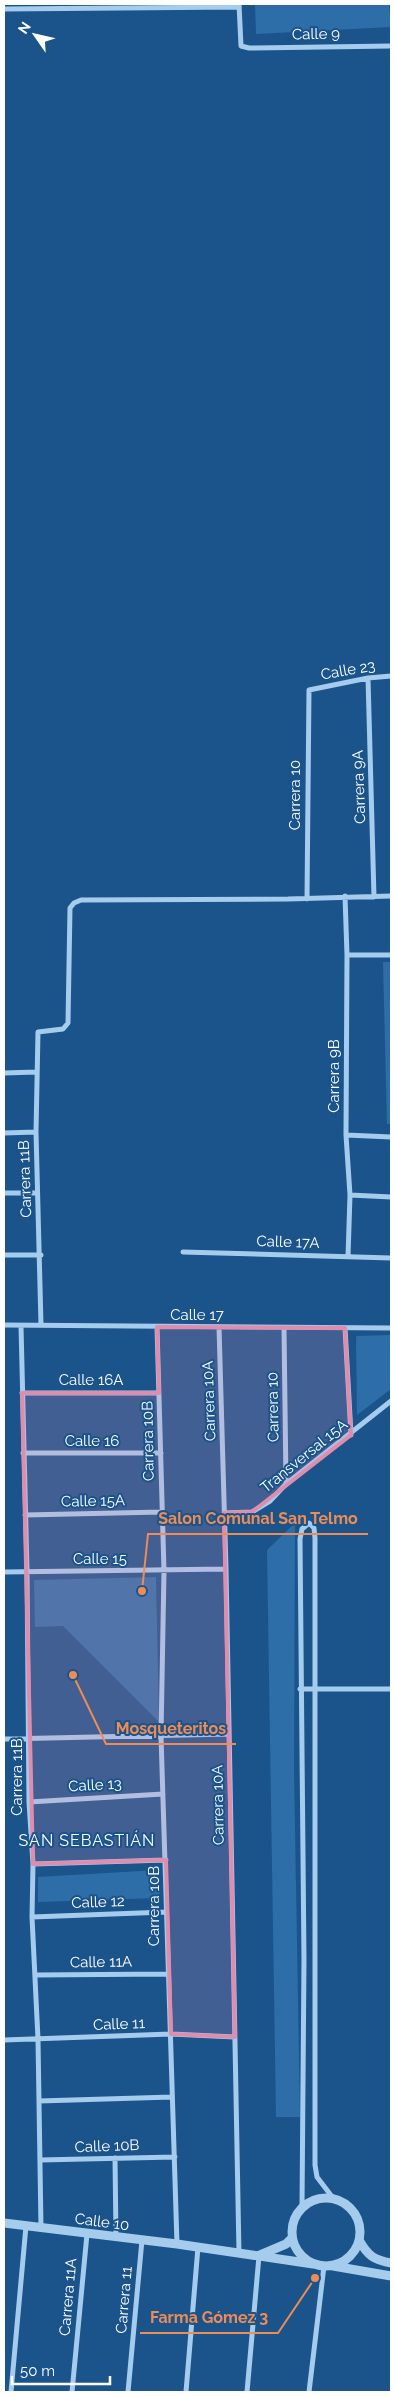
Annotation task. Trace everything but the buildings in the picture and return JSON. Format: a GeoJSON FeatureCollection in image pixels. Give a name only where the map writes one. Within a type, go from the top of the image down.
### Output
{"type":"FeatureCollection","features":[{"type":"Feature","properties":{"kind":"street"},"geometry":{"type":"LineString","coordinates":[[4,9],[239,5]]}},
{"type":"Feature","properties":{"kind":"street","name":"Calle 9"},"geometry":{"type":"LineString","coordinates":[[239,5],[241,46],[249,48],[391,46]]}},
{"type":"Feature","properties":{"kind":"street","name":"Calle 23"},"geometry":{"type":"LineString","coordinates":[[308,690],[368,678],[391,676]]}},
{"type":"Feature","properties":{"kind":"street","name":"Carrera 9A"},"geometry":{"type":"LineString","coordinates":[[368,678],[374,897]]}},
{"type":"Feature","properties":{"kind":"street","name":"Carrera 10"},"geometry":{"type":"LineString","coordinates":[[307,899],[308,690]]}},
{"type":"Feature","properties":{"kind":"street"},"geometry":{"type":"LineString","coordinates":[[307,899],[345,896],[391,896]]}},
{"type":"Feature","properties":{"kind":"street","name":"Carrera 9B"},"geometry":{"type":"LineString","coordinates":[[345,896],[347,955],[346,1135],[350,1195],[348,1257]]}},
{"type":"Feature","properties":{"kind":"street","name":"Carrera 11B"},"geometry":{"type":"LineString","coordinates":[[41,1325],[41,1255],[36,1132],[38,1032],[63,1029],[68,1023],[70,908],[74,902],[81,900],[307,899]]}},
{"type":"Feature","properties":{"kind":"street"},"geometry":{"type":"LineString","coordinates":[[347,955],[391,956]]}},
{"type":"Feature","properties":{"kind":"street"},"geometry":{"type":"LineString","coordinates":[[4,1072],[36,1072]]}},
{"type":"Feature","properties":{"kind":"street"},"geometry":{"type":"LineString","coordinates":[[4,1132],[36,1132]]}},
{"type":"Feature","properties":{"kind":"street"},"geometry":{"type":"LineString","coordinates":[[346,1135],[391,1137]]}},
{"type":"Feature","properties":{"kind":"street"},"geometry":{"type":"LineString","coordinates":[[4,1193],[37,1193]]}},
{"type":"Feature","properties":{"kind":"street"},"geometry":{"type":"LineString","coordinates":[[350,1195],[391,1197]]}},
{"type":"Feature","properties":{"kind":"street","name":"Calle 17A"},"geometry":{"type":"LineString","coordinates":[[183,1252],[391,1258]]}},
{"type":"Feature","properties":{"kind":"street"},"geometry":{"type":"LineString","coordinates":[[4,1255],[41,1255]]}},
{"type":"Feature","properties":{"kind":"street","name":"Calle 17"},"geometry":{"type":"LineString","coordinates":[[4,1324],[21,1326],[391,1328]]}},
{"type":"Feature","properties":{"kind":"street","name":"Carrera 11B"},"geometry":{"type":"LineString","coordinates":[[21,1326],[30,1739],[29,1802],[33,1864],[32,1916],[38,2039],[41,2228]]}},
{"type":"Feature","properties":{"kind":"street","name":"Carrera 10B"},"geometry":{"type":"LineString","coordinates":[[157,1327],[164,1571],[161,1736],[168,1974],[172,2034],[177,2244]]}},
{"type":"Feature","properties":{"kind":"street","name":"Carrera 10A"},"geometry":{"type":"LineString","coordinates":[[219,1327],[226,1569],[239,2253]]}},
{"type":"Feature","properties":{"kind":"street","name":"Carrera 10"},"geometry":{"type":"LineString","coordinates":[[284,1328],[286,1484]]}},
{"type":"Feature","properties":{"kind":"street"},"geometry":{"type":"LineString","coordinates":[[345,1328],[351,1435]]}},
{"type":"Feature","properties":{"kind":"street","name":"Calle 16A"},"geometry":{"type":"LineString","coordinates":[[22,1393],[159,1393]]}},
{"type":"Feature","properties":{"kind":"street","name":"Transversal 15A"},"geometry":{"type":"LineString","coordinates":[[224,1513],[252,1512],[270,1501],[286,1484],[351,1435],[391,1401]]}},
{"type":"Feature","properties":{"kind":"street","name":"Calle 16"},"geometry":{"type":"LineString","coordinates":[[23,1453],[161,1453]]}},
{"type":"Feature","properties":{"kind":"street","name":"Calle 15A"},"geometry":{"type":"LineString","coordinates":[[25,1515],[162,1512]]}},
{"type":"Feature","properties":{"kind":"street"},"geometry":{"type":"LineString","coordinates":[[302,2207],[300,1539],[302,1529],[310,1523],[314,1528],[315,1538],[315,2165],[317,2177],[333,2198]]}},
{"type":"Feature","properties":{"kind":"street","name":"Calle 15"},"geometry":{"type":"LineString","coordinates":[[4,1572],[226,1569]]}},
{"type":"Feature","properties":{"kind":"street"},"geometry":{"type":"LineString","coordinates":[[300,1689],[391,1689]]}},
{"type":"Feature","properties":{"kind":"street"},"geometry":{"type":"LineString","coordinates":[[4,1739],[229,1734]]}},
{"type":"Feature","properties":{"kind":"street","name":"Calle 13"},"geometry":{"type":"LineString","coordinates":[[29,1802],[164,1794]]}},
{"type":"Feature","properties":{"kind":"street"},"geometry":{"type":"LineString","coordinates":[[33,1864],[166,1860]]}},
{"type":"Feature","properties":{"kind":"street","name":"Calle 12"},"geometry":{"type":"LineString","coordinates":[[32,1916],[166,1912]]}},
{"type":"Feature","properties":{"kind":"street","name":"Calle 11A"},"geometry":{"type":"LineString","coordinates":[[35,1976],[168,1974]]}},
{"type":"Feature","properties":{"kind":"street","name":"Calle 11"},"geometry":{"type":"LineString","coordinates":[[4,2040],[172,2034],[235,2037]]}},
{"type":"Feature","properties":{"kind":"street"},"geometry":{"type":"LineString","coordinates":[[39,2101],[172,2097]]}},
{"type":"Feature","properties":{"kind":"street"},"geometry":{"type":"LineString","coordinates":[[303,2099],[316,2098]]}},
{"type":"Feature","properties":{"kind":"street","name":"Calle 10B"},"geometry":{"type":"LineString","coordinates":[[40,2160],[174,2157]]}},
{"type":"Feature","properties":{"kind":"street"},"geometry":{"type":"LineString","coordinates":[[115,2158],[116,2237]]}},
{"type":"Feature","properties":{"kind":"street"},"geometry":{"type":"LineString","coordinates":[[327,2266],[349,2257],[359,2240],[360,2229],[354,2214],[343,2202],[333,2198],[311,2201],[302,2207],[295,2216],[292,2238],[296,2249],[303,2258],[313,2264],[391,2276]]}},
{"type":"Feature","properties":{"kind":"street","name":"Calle 10"},"geometry":{"type":"LineString","coordinates":[[4,2223],[177,2244],[313,2264]]}},
{"type":"Feature","properties":{"kind":"street"},"geometry":{"type":"LineString","coordinates":[[11,2392],[26,2226]]}},
{"type":"Feature","properties":{"kind":"street","name":"Carrera 11A"},"geometry":{"type":"LineString","coordinates":[[72,2392],[87,2234]]}},
{"type":"Feature","properties":{"kind":"street"},"geometry":{"type":"LineString","coordinates":[[247,2392],[259,2255],[286,2244],[292,2238]]}},
{"type":"Feature","properties":{"kind":"street","name":"Carrera 11"},"geometry":{"type":"LineString","coordinates":[[128,2392],[142,2240]]}},
{"type":"Feature","properties":{"kind":"street"},"geometry":{"type":"LineString","coordinates":[[359,2240],[367,2254],[376,2261],[391,2263]]}},
{"type":"Feature","properties":{"kind":"street"},"geometry":{"type":"LineString","coordinates":[[186,2392],[198,2248]]}},
{"type":"Feature","properties":{"kind":"street"},"geometry":{"type":"LineString","coordinates":[[309,2392],[327,2266]]}},
{"type":"Feature","properties":{"kind":"highlighted area"},"geometry":{"type":"Polygon","coordinates":[[[157,1327],[345,1328],[351,1435],[252,1512],[224,1513],[235,2037],[171,2034],[166,1860],[33,1864],[22,1393],[159,1393],[157,1327]]]}},
{"type":"Feature","properties":{"kind":"shaded area"},"geometry":{"type":"Polygon","coordinates":[[[255,4],[389,4],[391,27],[256,34],[255,4]]]}},
{"type":"Feature","properties":{"kind":"shaded area"},"geometry":{"type":"Polygon","coordinates":[[[383,962],[391,962],[391,1124],[387,1124],[383,962]]]}},
{"type":"Feature","properties":{"kind":"shaded area"},"geometry":{"type":"Polygon","coordinates":[[[391,1335],[391,1389],[357,1415],[356,1336],[391,1335]]]}},
{"type":"Feature","properties":{"kind":"shaded area"},"geometry":{"type":"Polygon","coordinates":[[[295,1523],[294,1770],[300,2117],[276,2117],[267,1550],[295,1523]]]}},
{"type":"Feature","properties":{"kind":"shaded area"},"geometry":{"type":"Polygon","coordinates":[[[156,1577],[159,1722],[63,1626],[35,1627],[34,1580],[156,1577]]]}},
{"type":"Feature","properties":{"kind":"shaded area"},"geometry":{"type":"Polygon","coordinates":[[[158,1870],[160,1898],[38,1902],[38,1877],[158,1870]]]}},
{"type":"Feature","properties":{"kind":"place","name":"Salon Comunal San Telmo"},"geometry":{"type":"Point","coordinates":[142,1591]}},
{"type":"Feature","properties":{"kind":"place","name":"Mosqueteritos"},"geometry":{"type":"Point","coordinates":[73,1675]}},
{"type":"Feature","properties":{"kind":"place","name":"Farma Gómez 3"},"geometry":{"type":"Point","coordinates":[315,2278]}},
{"type":"Feature","properties":{"kind":"district","name":"SAN SEBASTIÁN"},"geometry":{"type":"Point","coordinates":[87,1840]}}]}
